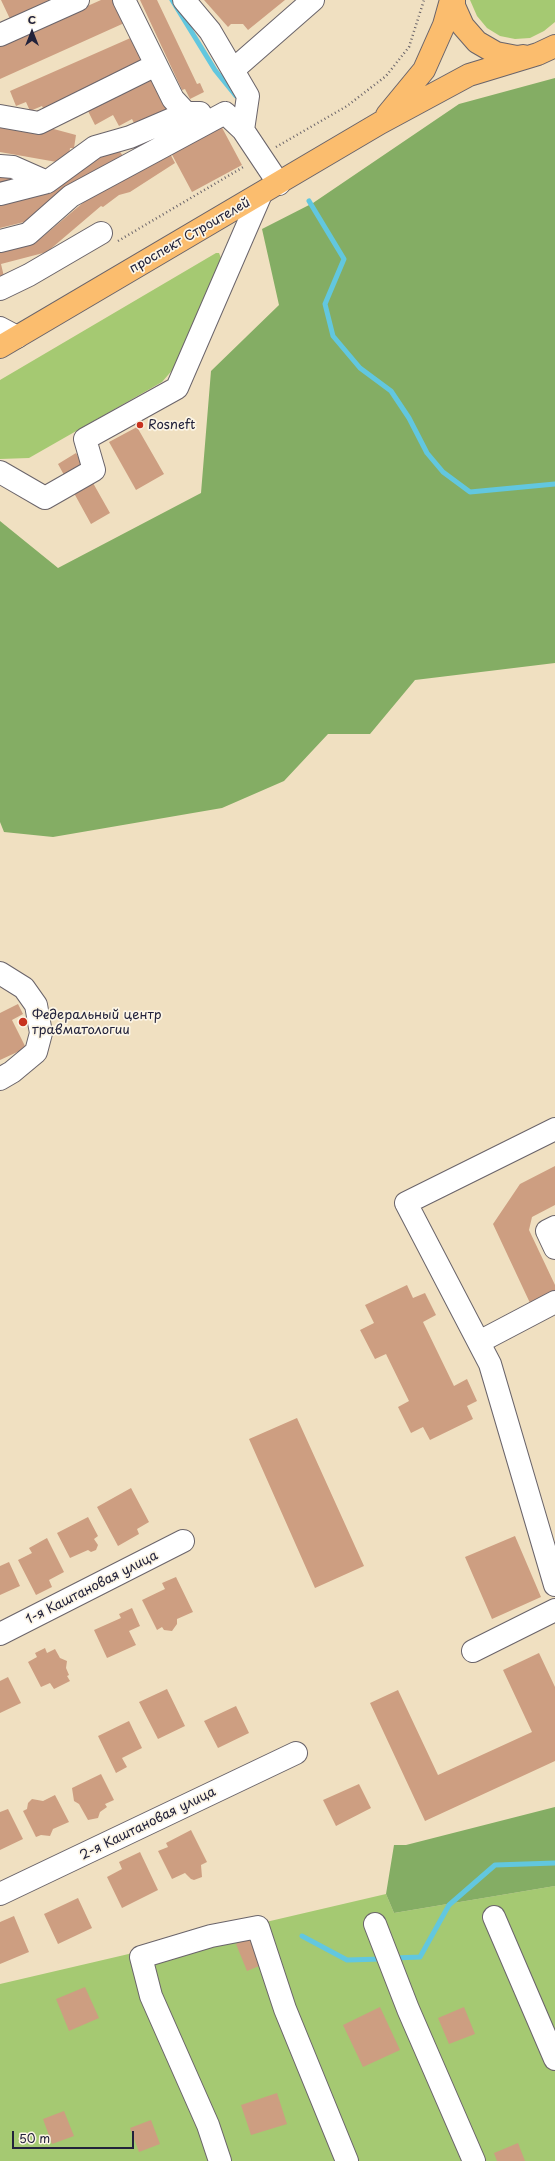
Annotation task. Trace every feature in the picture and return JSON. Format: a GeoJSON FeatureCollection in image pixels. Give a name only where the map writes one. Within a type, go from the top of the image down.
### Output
{"type":"FeatureCollection","features":[{"type":"Feature","properties":{"kind":"main road","name":"проспект Строителей"},"geometry":{"type":"LineString","coordinates":[[452,0],[462,26],[477,42],[496,53],[517,57],[547,50]]}},
{"type":"Feature","properties":{"kind":"main road","name":"проспект Строителей"},"geometry":{"type":"LineString","coordinates":[[380,123],[424,70],[444,25],[452,0]]}},
{"type":"Feature","properties":{"kind":"main road","name":"проспект Строителей"},"geometry":{"type":"LineString","coordinates":[[6,338],[270,189],[380,123],[468,75],[547,50]]}},
{"type":"Feature","properties":{"kind":"street"},"geometry":{"type":"LineString","coordinates":[[0,35],[78,0]]}},
{"type":"Feature","properties":{"kind":"street"},"geometry":{"type":"LineString","coordinates":[[124,0],[173,99],[186,113]]}},
{"type":"Feature","properties":{"kind":"street"},"geometry":{"type":"LineString","coordinates":[[184,0],[210,31],[248,96],[243,130]]}},
{"type":"Feature","properties":{"kind":"street"},"geometry":{"type":"LineString","coordinates":[[233,70],[313,0]]}},
{"type":"Feature","properties":{"kind":"street"},"geometry":{"type":"LineString","coordinates":[[0,116],[39,123],[156,65]]}},
{"type":"Feature","properties":{"kind":"street"},"geometry":{"type":"LineString","coordinates":[[0,194],[46,182],[95,147],[130,137],[186,113],[225,113],[243,130],[261,157],[270,189],[177,388],[85,439],[94,470],[45,498],[0,472]]}},
{"type":"Feature","properties":{"kind":"street"},"geometry":{"type":"LineString","coordinates":[[0,241],[28,234],[71,196],[225,113]]}},
{"type":"Feature","properties":{"kind":"street"},"geometry":{"type":"LineString","coordinates":[[0,166],[13,167],[46,182]]}},
{"type":"Feature","properties":{"kind":"street"},"geometry":{"type":"LineString","coordinates":[[0,289],[109,238]]}},
{"type":"Feature","properties":{"kind":"street"},"geometry":{"type":"LineString","coordinates":[[0,973],[24,988],[36,1005],[41,1033],[36,1052],[12,1072],[0,1079]]}},
{"type":"Feature","properties":{"kind":"street"},"geometry":{"type":"LineString","coordinates":[[555,1129],[406,1203],[490,1364],[555,1585]]}},
{"type":"Feature","properties":{"kind":"street"},"geometry":{"type":"LineString","coordinates":[[555,1227],[548,1231],[555,1248]]}},
{"type":"Feature","properties":{"kind":"street"},"geometry":{"type":"LineString","coordinates":[[479,1342],[555,1302]]}},
{"type":"Feature","properties":{"kind":"street","name":"1-я Каштановая улица"},"geometry":{"type":"LineString","coordinates":[[0,1634],[183,1542]]}},
{"type":"Feature","properties":{"kind":"street"},"geometry":{"type":"LineString","coordinates":[[473,1651],[555,1610]]}},
{"type":"Feature","properties":{"kind":"street","name":"2-я Каштановая улица"},"geometry":{"type":"LineString","coordinates":[[0,1894],[296,1753]]}},
{"type":"Feature","properties":{"kind":"street"},"geometry":{"type":"LineString","coordinates":[[494,1917],[555,2058]]}},
{"type":"Feature","properties":{"kind":"street"},"geometry":{"type":"LineString","coordinates":[[375,1924],[408,2009],[474,2161]]}},
{"type":"Feature","properties":{"kind":"street"},"geometry":{"type":"LineString","coordinates":[[220,2161],[208,2125],[151,1996],[141,1957],[210,1936],[258,1927],[285,2009],[347,2161]]}},
{"type":"Feature","properties":{"kind":"path"},"geometry":{"type":"LineString","coordinates":[[109,238],[261,157],[347,106],[386,76],[409,47],[424,0]]}},
{"type":"Feature","properties":{"kind":"green space"},"geometry":{"type":"Polygon","coordinates":[[[470,0],[555,0],[555,22],[544,31],[530,38],[515,39],[500,36],[487,28],[477,16],[470,0]]]}},
{"type":"Feature","properties":{"kind":"green space"},"geometry":{"type":"Polygon","coordinates":[[[555,78],[555,663],[415,680],[370,734],[328,734],[284,781],[222,808],[53,837],[4,832],[0,822],[0,521],[58,568],[201,493],[211,371],[279,305],[262,229],[313,203],[459,104],[555,78]]]}},
{"type":"Feature","properties":{"kind":"green space"},"geometry":{"type":"Polygon","coordinates":[[[216,253],[219,253],[221,258],[175,367],[162,382],[29,458],[0,459],[0,380],[216,253]]]}},
{"type":"Feature","properties":{"kind":"green space"},"geometry":{"type":"Polygon","coordinates":[[[555,1807],[555,1886],[394,1913],[386,1894],[394,1845],[406,1845],[555,1807]]]}},
{"type":"Feature","properties":{"kind":"green space"},"geometry":{"type":"Polygon","coordinates":[[[555,1886],[555,2161],[0,2161],[0,1984],[386,1894],[394,1913],[555,1886]]]}},
{"type":"Feature","properties":{"kind":"building"},"geometry":{"type":"Polygon","coordinates":[[[1,0],[57,0],[11,21],[1,0]]]}},
{"type":"Feature","properties":{"kind":"building"},"geometry":{"type":"Polygon","coordinates":[[[101,0],[122,0],[131,20],[0,79],[0,45],[101,0]]]}},
{"type":"Feature","properties":{"kind":"building"},"geometry":{"type":"Polygon","coordinates":[[[140,0],[157,0],[197,84],[200,83],[204,92],[190,99],[185,89],[182,90],[140,0]]]}},
{"type":"Feature","properties":{"kind":"building"},"geometry":{"type":"Polygon","coordinates":[[[204,0],[285,0],[248,30],[243,24],[231,24],[228,27],[204,0]]]}},
{"type":"Feature","properties":{"kind":"building"},"geometry":{"type":"Polygon","coordinates":[[[135,36],[148,64],[44,110],[42,106],[30,111],[26,102],[16,106],[10,91],[135,36]]]}},
{"type":"Feature","properties":{"kind":"building"},"geometry":{"type":"Polygon","coordinates":[[[160,76],[175,106],[135,125],[132,119],[119,126],[113,115],[95,125],[88,111],[160,76]]]}},
{"type":"Feature","properties":{"kind":"building"},"geometry":{"type":"Polygon","coordinates":[[[0,119],[50,128],[76,135],[74,148],[70,148],[68,164],[0,152],[0,119]]]}},
{"type":"Feature","properties":{"kind":"building"},"geometry":{"type":"Polygon","coordinates":[[[219,122],[242,165],[192,192],[169,149],[219,122]]]}},
{"type":"Feature","properties":{"kind":"building"},"geometry":{"type":"Polygon","coordinates":[[[116,146],[125,159],[28,221],[0,228],[0,196],[28,190],[36,197],[50,185],[116,146]]]}},
{"type":"Feature","properties":{"kind":"building"},"geometry":{"type":"Polygon","coordinates":[[[168,150],[175,163],[130,192],[119,195],[103,207],[101,206],[47,252],[1,264],[5,281],[0,282],[0,249],[40,239],[104,185],[168,150]]]}},
{"type":"Feature","properties":{"kind":"building"},"geometry":{"type":"Polygon","coordinates":[[[0,169],[18,181],[0,185],[0,169]]]}},
{"type":"Feature","properties":{"kind":"building"},"geometry":{"type":"Polygon","coordinates":[[[137,427],[164,474],[136,490],[109,442],[137,427]]]}},
{"type":"Feature","properties":{"kind":"building"},"geometry":{"type":"Polygon","coordinates":[[[76,453],[110,513],[91,524],[58,464],[76,453]]]}},
{"type":"Feature","properties":{"kind":"building"},"geometry":{"type":"Polygon","coordinates":[[[18,1004],[23,1014],[12,1020],[26,1048],[0,1060],[0,1013],[18,1004]]]}},
{"type":"Feature","properties":{"kind":"building"},"geometry":{"type":"Polygon","coordinates":[[[555,1166],[555,1205],[532,1217],[529,1230],[555,1285],[555,1291],[530,1303],[493,1224],[520,1184],[555,1166]]]}},
{"type":"Feature","properties":{"kind":"building"},"geometry":{"type":"Polygon","coordinates":[[[407,1285],[413,1298],[425,1293],[436,1315],[423,1322],[454,1386],[467,1379],[477,1401],[467,1406],[473,1419],[430,1440],[423,1427],[411,1433],[398,1407],[409,1401],[386,1354],[375,1359],[360,1330],[374,1323],[365,1305],[407,1285]]]}},
{"type":"Feature","properties":{"kind":"building"},"geometry":{"type":"Polygon","coordinates":[[[297,1418],[364,1566],[315,1588],[249,1439],[297,1418]]]}},
{"type":"Feature","properties":{"kind":"building"},"geometry":{"type":"Polygon","coordinates":[[[131,1488],[149,1522],[137,1529],[139,1534],[118,1546],[97,1507],[131,1488]]]}},
{"type":"Feature","properties":{"kind":"building"},"geometry":{"type":"Polygon","coordinates":[[[88,1517],[98,1536],[94,1539],[98,1545],[96,1550],[91,1552],[88,1550],[70,1558],[57,1533],[88,1517]]]}},
{"type":"Feature","properties":{"kind":"building"},"geometry":{"type":"Polygon","coordinates":[[[515,1536],[541,1597],[492,1619],[465,1557],[515,1536]]]}},
{"type":"Feature","properties":{"kind":"building"},"geometry":{"type":"Polygon","coordinates":[[[47,1538],[64,1572],[49,1580],[52,1587],[36,1595],[18,1560],[32,1553],[29,1548],[47,1538]]]}},
{"type":"Feature","properties":{"kind":"building"},"geometry":{"type":"Polygon","coordinates":[[[9,1562],[20,1586],[0,1595],[0,1566],[9,1562]]]}},
{"type":"Feature","properties":{"kind":"building"},"geometry":{"type":"Polygon","coordinates":[[[176,1577],[193,1612],[177,1619],[177,1624],[172,1631],[164,1630],[162,1627],[157,1630],[142,1600],[165,1589],[162,1583],[176,1577]]]}},
{"type":"Feature","properties":{"kind":"building"},"geometry":{"type":"Polygon","coordinates":[[[132,1608],[140,1626],[129,1631],[136,1645],[107,1658],[94,1630],[121,1618],[119,1614],[132,1608]]]}},
{"type":"Feature","properties":{"kind":"building"},"geometry":{"type":"Polygon","coordinates":[[[45,1648],[47,1653],[55,1649],[60,1658],[67,1661],[66,1668],[69,1675],[67,1676],[70,1681],[54,1689],[50,1683],[41,1687],[28,1662],[37,1657],[35,1653],[45,1648]]]}},
{"type":"Feature","properties":{"kind":"building"},"geometry":{"type":"Polygon","coordinates":[[[539,1653],[555,1687],[555,1761],[425,1821],[370,1703],[398,1690],[438,1775],[532,1732],[503,1670],[539,1653]]]}},
{"type":"Feature","properties":{"kind":"building"},"geometry":{"type":"Polygon","coordinates":[[[8,1677],[21,1703],[0,1713],[0,1681],[8,1677]]]}},
{"type":"Feature","properties":{"kind":"building"},"geometry":{"type":"Polygon","coordinates":[[[167,1689],[185,1726],[158,1739],[139,1702],[167,1689]]]}},
{"type":"Feature","properties":{"kind":"building"},"geometry":{"type":"Polygon","coordinates":[[[236,1706],[249,1733],[218,1748],[204,1721],[236,1706]]]}},
{"type":"Feature","properties":{"kind":"building"},"geometry":{"type":"Polygon","coordinates":[[[129,1721],[142,1748],[122,1758],[127,1767],[116,1773],[98,1736],[129,1721]]]}},
{"type":"Feature","properties":{"kind":"building"},"geometry":{"type":"Polygon","coordinates":[[[101,1774],[114,1800],[105,1804],[107,1807],[100,1812],[98,1818],[88,1820],[79,1804],[74,1801],[72,1788],[101,1774]]]}},
{"type":"Feature","properties":{"kind":"building"},"geometry":{"type":"Polygon","coordinates":[[[359,1784],[371,1808],[336,1826],[323,1800],[359,1784]]]}},
{"type":"Feature","properties":{"kind":"building"},"geometry":{"type":"Polygon","coordinates":[[[55,1795],[69,1822],[53,1829],[50,1836],[41,1835],[36,1837],[23,1811],[27,1809],[28,1803],[32,1799],[43,1801],[55,1795]]]}},
{"type":"Feature","properties":{"kind":"building"},"geometry":{"type":"Polygon","coordinates":[[[8,1809],[23,1839],[0,1850],[0,1812],[8,1809]]]}},
{"type":"Feature","properties":{"kind":"building"},"geometry":{"type":"Polygon","coordinates":[[[191,1830],[207,1862],[201,1865],[202,1877],[194,1880],[185,1873],[172,1879],[158,1851],[168,1847],[166,1843],[191,1830]]]}},
{"type":"Feature","properties":{"kind":"building"},"geometry":{"type":"Polygon","coordinates":[[[140,1852],[158,1890],[122,1908],[107,1877],[122,1869],[119,1862],[140,1852]]]}},
{"type":"Feature","properties":{"kind":"building"},"geometry":{"type":"Polygon","coordinates":[[[78,1898],[92,1928],[58,1944],[44,1914],[78,1898]]]}},
{"type":"Feature","properties":{"kind":"building"},"geometry":{"type":"Polygon","coordinates":[[[14,1916],[29,1952],[0,1964],[0,1922],[14,1916]]]}},
{"type":"Feature","properties":{"kind":"building"},"geometry":{"type":"Polygon","coordinates":[[[252,1937],[264,1964],[247,1971],[236,1944],[252,1937]]]}},
{"type":"Feature","properties":{"kind":"building"},"geometry":{"type":"Polygon","coordinates":[[[85,1987],[99,2018],[69,2031],[56,1999],[85,1987]]]}},
{"type":"Feature","properties":{"kind":"building"},"geometry":{"type":"Polygon","coordinates":[[[380,2007],[400,2050],[363,2067],[343,2025],[380,2007]]]}},
{"type":"Feature","properties":{"kind":"building"},"geometry":{"type":"Polygon","coordinates":[[[464,2007],[475,2034],[449,2044],[438,2018],[464,2007]]]}},
{"type":"Feature","properties":{"kind":"building"},"geometry":{"type":"Polygon","coordinates":[[[277,2093],[287,2124],[251,2135],[241,2105],[277,2093]]]}},
{"type":"Feature","properties":{"kind":"building"},"geometry":{"type":"Polygon","coordinates":[[[64,2111],[74,2136],[52,2144],[43,2119],[64,2111]]]}},
{"type":"Feature","properties":{"kind":"building"},"geometry":{"type":"Polygon","coordinates":[[[151,2120],[160,2144],[139,2152],[130,2128],[151,2120]]]}},
{"type":"Feature","properties":{"kind":"building"},"geometry":{"type":"Polygon","coordinates":[[[518,2143],[525,2161],[497,2161],[494,2153],[518,2143]]]}},
{"type":"Feature","properties":{"kind":"waterway"},"geometry":{"type":"LineString","coordinates":[[172,0],[215,70],[236,96]]}},
{"type":"Feature","properties":{"kind":"waterway"},"geometry":{"type":"LineString","coordinates":[[309,201],[344,259],[325,304],[333,336],[360,368],[391,391],[409,418],[427,453],[443,472],[470,492],[555,484]]}},
{"type":"Feature","properties":{"kind":"waterway"},"geometry":{"type":"LineString","coordinates":[[395,1958],[420,1957],[449,1905],[495,1865],[555,1863]]}},
{"type":"Feature","properties":{"kind":"waterway"},"geometry":{"type":"LineString","coordinates":[[302,1936],[347,1960],[383,1959]]}},
{"type":"Feature","properties":{"kind":"place","name":"Rosneft"},"geometry":{"type":"Point","coordinates":[140,425]}},
{"type":"Feature","properties":{"kind":"place","name":"Федеральный центр травматологии"},"geometry":{"type":"Point","coordinates":[23,1022]}}]}
